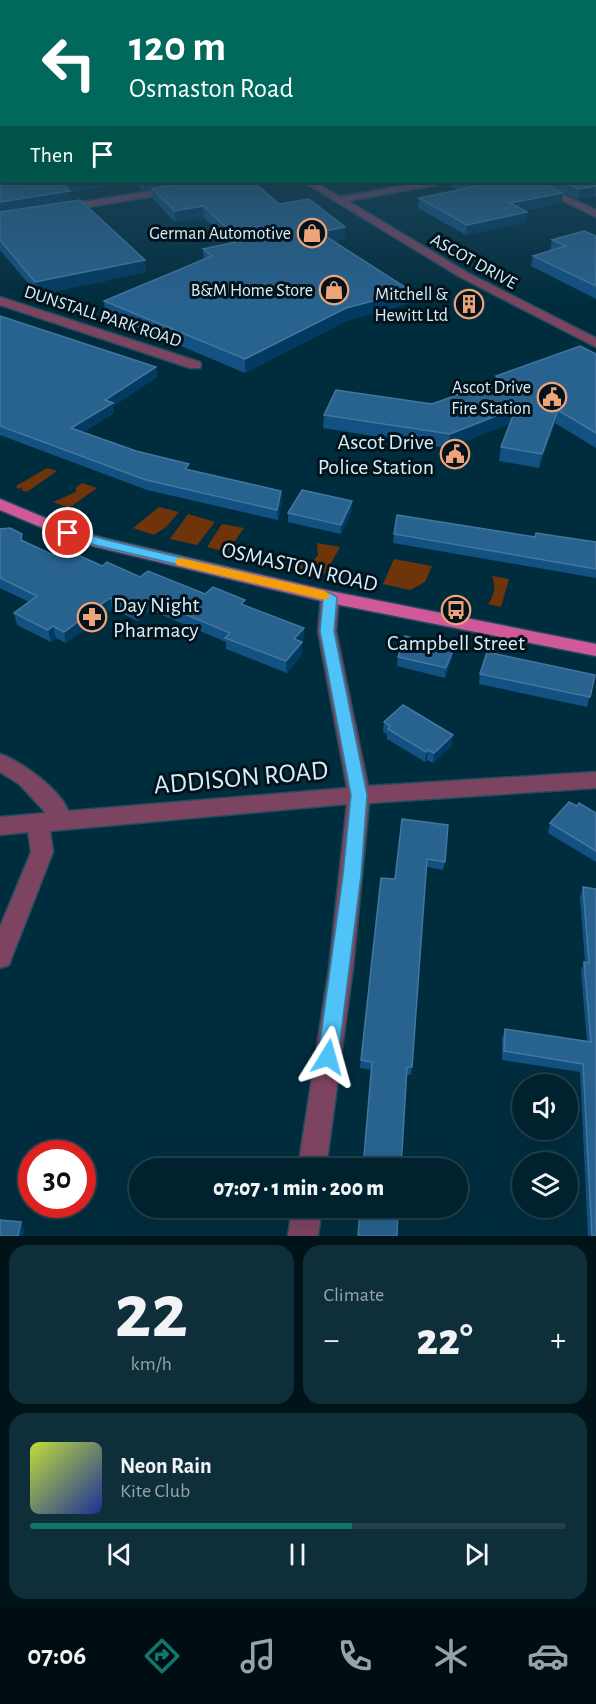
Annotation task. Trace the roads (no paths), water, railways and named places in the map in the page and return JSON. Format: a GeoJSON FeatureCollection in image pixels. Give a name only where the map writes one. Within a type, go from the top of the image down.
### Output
{"type":"FeatureCollection","features":[{"type":"Feature","properties":{"kind":"main road","name":"OSMASTON ROAD"},"geometry":{"type":"LineString","coordinates":[[0,504],[68,533],[99,542],[330,597],[596,650]]}},
{"type":"Feature","properties":{"kind":"street"},"geometry":{"type":"LineString","coordinates":[[55,210],[190,188]]}},
{"type":"Feature","properties":{"kind":"street","name":"ASCOT DRIVE"},"geometry":{"type":"LineString","coordinates":[[318,188],[464,276],[596,343]]}},
{"type":"Feature","properties":{"kind":"street"},"geometry":{"type":"LineString","coordinates":[[338,200],[405,188]]}},
{"type":"Feature","properties":{"kind":"street"},"geometry":{"type":"LineString","coordinates":[[541,188],[596,214]]}},
{"type":"Feature","properties":{"kind":"street","name":"DUNSTALL PARK ROAD"},"geometry":{"type":"LineString","coordinates":[[0,301],[195,365]]}},
{"type":"Feature","properties":{"kind":"street"},"geometry":{"type":"LineString","coordinates":[[313,1158],[342,957],[355,852],[359,795],[327,631],[330,597]]}},
{"type":"Feature","properties":{"kind":"street"},"geometry":{"type":"LineString","coordinates":[[0,762],[26,778],[56,808],[49,823],[42,852],[0,957]]}},
{"type":"Feature","properties":{"kind":"street","name":"ADDISON ROAD"},"geometry":{"type":"LineString","coordinates":[[0,826],[359,795],[596,780]]}},
{"type":"Feature","properties":{"kind":"street"},"geometry":{"type":"LineString","coordinates":[[303,1236],[306,1218]]}},
{"type":"Feature","properties":{"kind":"place","name":"German Automotive"},"geometry":{"type":"Point","coordinates":[312,233]}},
{"type":"Feature","properties":{"kind":"place","name":"B&M Home Store"},"geometry":{"type":"Point","coordinates":[334,290]}},
{"type":"Feature","properties":{"kind":"place","name":"Mitchell & Hewitt Ltd"},"geometry":{"type":"Point","coordinates":[469,304]}},
{"type":"Feature","properties":{"kind":"place","name":"Ascot Drive Fire Station"},"geometry":{"type":"Point","coordinates":[552,397]}},
{"type":"Feature","properties":{"kind":"place","name":"Ascot Drive Police Station"},"geometry":{"type":"Point","coordinates":[455,454]}},
{"type":"Feature","properties":{"kind":"place","name":"Campbell Street"},"geometry":{"type":"Point","coordinates":[456,610]}},
{"type":"Feature","properties":{"kind":"place","name":"Day Night Pharmacy"},"geometry":{"type":"Point","coordinates":[92,617]}}]}
